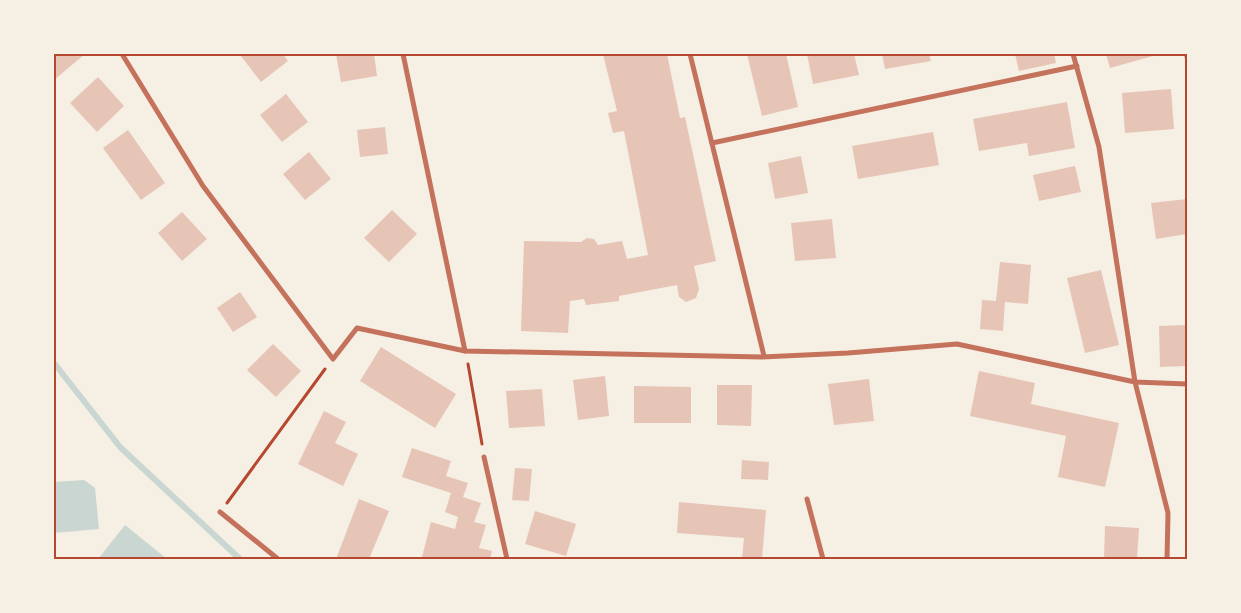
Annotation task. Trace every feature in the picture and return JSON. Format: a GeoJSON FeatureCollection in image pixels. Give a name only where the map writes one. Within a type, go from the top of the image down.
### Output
{"type":"FeatureCollection","features":[{"type":"Feature","properties":{"kind":"street"},"geometry":{"type":"LineString","coordinates":[[122,54],[203,186],[333,358],[357,328],[465,351],[764,356],[848,353],[957,344],[1135,382],[1187,384]]}},
{"type":"Feature","properties":{"kind":"street"},"geometry":{"type":"LineString","coordinates":[[402,54],[465,351]]}},
{"type":"Feature","properties":{"kind":"street"},"geometry":{"type":"LineString","coordinates":[[690,54],[764,356]]}},
{"type":"Feature","properties":{"kind":"street"},"geometry":{"type":"LineString","coordinates":[[1074,54],[1099,147],[1135,382],[1168,513],[1167,559]]}},
{"type":"Feature","properties":{"kind":"street"},"geometry":{"type":"LineString","coordinates":[[712,143],[1077,66]]}},
{"type":"Feature","properties":{"kind":"street"},"geometry":{"type":"LineString","coordinates":[[484,457],[507,559]]}},
{"type":"Feature","properties":{"kind":"street"},"geometry":{"type":"LineString","coordinates":[[806,498],[823,559]]}},
{"type":"Feature","properties":{"kind":"street"},"geometry":{"type":"LineString","coordinates":[[220,512],[278,559]]}},
{"type":"Feature","properties":{"kind":"path"},"geometry":{"type":"LineString","coordinates":[[465,351],[484,457]]}},
{"type":"Feature","properties":{"kind":"path"},"geometry":{"type":"LineString","coordinates":[[234,494],[333,358]]}},
{"type":"Feature","properties":{"kind":"shaded area"},"geometry":{"type":"Polygon","coordinates":[[[84,480],[95,488],[99,529],[54,533],[54,482],[84,480]]]}},
{"type":"Feature","properties":{"kind":"shaded area"},"geometry":{"type":"Polygon","coordinates":[[[125,525],[167,559],[98,559],[125,525]]]}},
{"type":"Feature","properties":{"kind":"building"},"geometry":{"type":"Polygon","coordinates":[[[54,54],[85,54],[54,80],[54,54]]]}},
{"type":"Feature","properties":{"kind":"building"},"geometry":{"type":"Polygon","coordinates":[[[241,54],[283,54],[288,61],[261,82],[241,54]]]}},
{"type":"Feature","properties":{"kind":"building"},"geometry":{"type":"Polygon","coordinates":[[[336,54],[374,54],[377,76],[341,82],[336,54]]]}},
{"type":"Feature","properties":{"kind":"building"},"geometry":{"type":"Polygon","coordinates":[[[603,54],[667,54],[680,118],[685,117],[716,261],[694,266],[699,289],[696,298],[686,302],[679,297],[677,285],[619,296],[619,301],[586,305],[584,299],[570,301],[568,333],[521,331],[524,241],[581,242],[587,238],[594,239],[598,245],[622,241],[627,259],[648,255],[624,131],[613,133],[608,113],[617,111],[603,54]]]}},
{"type":"Feature","properties":{"kind":"building"},"geometry":{"type":"Polygon","coordinates":[[[747,54],[786,54],[798,107],[762,116],[747,54]]]}},
{"type":"Feature","properties":{"kind":"building"},"geometry":{"type":"Polygon","coordinates":[[[807,54],[854,54],[859,75],[813,84],[807,54]]]}},
{"type":"Feature","properties":{"kind":"building"},"geometry":{"type":"Polygon","coordinates":[[[882,54],[929,54],[931,61],[885,69],[882,54]]]}},
{"type":"Feature","properties":{"kind":"building"},"geometry":{"type":"Polygon","coordinates":[[[1015,54],[1054,54],[1056,63],[1019,71],[1015,54]]]}},
{"type":"Feature","properties":{"kind":"building"},"geometry":{"type":"Polygon","coordinates":[[[1106,54],[1160,54],[1110,68],[1106,54]]]}},
{"type":"Feature","properties":{"kind":"building"},"geometry":{"type":"Polygon","coordinates":[[[98,77],[124,106],[97,132],[70,103],[98,77]]]}},
{"type":"Feature","properties":{"kind":"building"},"geometry":{"type":"Polygon","coordinates":[[[1171,89],[1174,129],[1125,133],[1122,93],[1171,89]]]}},
{"type":"Feature","properties":{"kind":"building"},"geometry":{"type":"Polygon","coordinates":[[[286,94],[308,122],[282,142],[260,115],[286,94]]]}},
{"type":"Feature","properties":{"kind":"building"},"geometry":{"type":"Polygon","coordinates":[[[1067,102],[1075,148],[1029,156],[1027,143],[979,151],[973,119],[1067,102]]]}},
{"type":"Feature","properties":{"kind":"building"},"geometry":{"type":"Polygon","coordinates":[[[385,127],[388,154],[360,157],[357,130],[385,127]]]}},
{"type":"Feature","properties":{"kind":"building"},"geometry":{"type":"Polygon","coordinates":[[[128,130],[165,183],[141,200],[103,148],[128,130]]]}},
{"type":"Feature","properties":{"kind":"building"},"geometry":{"type":"Polygon","coordinates":[[[933,132],[939,165],[858,179],[852,146],[933,132]]]}},
{"type":"Feature","properties":{"kind":"building"},"geometry":{"type":"Polygon","coordinates":[[[309,152],[331,179],[305,200],[283,174],[309,152]]]}},
{"type":"Feature","properties":{"kind":"building"},"geometry":{"type":"Polygon","coordinates":[[[801,156],[808,193],[775,199],[768,163],[801,156]]]}},
{"type":"Feature","properties":{"kind":"building"},"geometry":{"type":"Polygon","coordinates":[[[1075,166],[1081,192],[1039,201],[1033,175],[1075,166]]]}},
{"type":"Feature","properties":{"kind":"building"},"geometry":{"type":"Polygon","coordinates":[[[1187,199],[1187,234],[1156,239],[1151,203],[1187,199]]]}},
{"type":"Feature","properties":{"kind":"building"},"geometry":{"type":"Polygon","coordinates":[[[392,210],[417,234],[389,262],[364,238],[392,210]]]}},
{"type":"Feature","properties":{"kind":"building"},"geometry":{"type":"Polygon","coordinates":[[[182,212],[207,239],[182,261],[158,233],[182,212]]]}},
{"type":"Feature","properties":{"kind":"building"},"geometry":{"type":"Polygon","coordinates":[[[832,219],[836,258],[795,261],[791,223],[832,219]]]}},
{"type":"Feature","properties":{"kind":"building"},"geometry":{"type":"Polygon","coordinates":[[[1000,262],[1031,265],[1028,304],[1005,302],[1003,331],[980,329],[982,300],[996,301],[1000,262]]]}},
{"type":"Feature","properties":{"kind":"building"},"geometry":{"type":"Polygon","coordinates":[[[1101,270],[1119,345],[1085,353],[1067,278],[1101,270]]]}},
{"type":"Feature","properties":{"kind":"building"},"geometry":{"type":"Polygon","coordinates":[[[240,292],[257,317],[233,332],[217,308],[240,292]]]}},
{"type":"Feature","properties":{"kind":"building"},"geometry":{"type":"Polygon","coordinates":[[[1187,325],[1187,366],[1160,367],[1159,326],[1187,325]]]}},
{"type":"Feature","properties":{"kind":"building"},"geometry":{"type":"Polygon","coordinates":[[[273,344],[301,371],[276,397],[247,370],[273,344]]]}},
{"type":"Feature","properties":{"kind":"building"},"geometry":{"type":"Polygon","coordinates":[[[381,347],[456,394],[435,428],[360,381],[381,347]]]}},
{"type":"Feature","properties":{"kind":"building"},"geometry":{"type":"Polygon","coordinates":[[[979,371],[1035,383],[1031,404],[1119,423],[1105,487],[1058,477],[1066,436],[970,416],[979,371]]]}},
{"type":"Feature","properties":{"kind":"building"},"geometry":{"type":"Polygon","coordinates":[[[605,376],[609,416],[578,420],[573,380],[605,376]]]}},
{"type":"Feature","properties":{"kind":"building"},"geometry":{"type":"Polygon","coordinates":[[[869,379],[874,421],[834,425],[828,384],[869,379]]]}},
{"type":"Feature","properties":{"kind":"building"},"geometry":{"type":"Polygon","coordinates":[[[717,385],[752,385],[751,426],[717,425],[717,385]]]}},
{"type":"Feature","properties":{"kind":"building"},"geometry":{"type":"Polygon","coordinates":[[[634,386],[691,387],[691,423],[634,423],[634,386]]]}},
{"type":"Feature","properties":{"kind":"building"},"geometry":{"type":"Polygon","coordinates":[[[542,389],[545,426],[509,428],[506,391],[542,389]]]}},
{"type":"Feature","properties":{"kind":"building"},"geometry":{"type":"Polygon","coordinates":[[[324,411],[346,422],[335,443],[358,454],[343,486],[298,464],[324,411]]]}},
{"type":"Feature","properties":{"kind":"building"},"geometry":{"type":"Polygon","coordinates":[[[412,448],[451,461],[446,476],[468,483],[463,497],[481,503],[474,522],[486,525],[479,548],[492,551],[490,559],[429,559],[422,557],[431,522],[455,529],[458,517],[445,512],[451,493],[402,477],[412,448]]]}},
{"type":"Feature","properties":{"kind":"building"},"geometry":{"type":"Polygon","coordinates":[[[742,460],[769,462],[768,480],[741,479],[742,460]]]}},
{"type":"Feature","properties":{"kind":"building"},"geometry":{"type":"Polygon","coordinates":[[[515,468],[532,469],[529,501],[512,500],[515,468]]]}},
{"type":"Feature","properties":{"kind":"building"},"geometry":{"type":"Polygon","coordinates":[[[359,499],[389,511],[369,559],[336,559],[359,499]]]}},
{"type":"Feature","properties":{"kind":"building"},"geometry":{"type":"Polygon","coordinates":[[[679,502],[766,510],[762,559],[742,559],[744,538],[677,533],[679,502]]]}},
{"type":"Feature","properties":{"kind":"building"},"geometry":{"type":"Polygon","coordinates":[[[535,511],[576,524],[566,556],[525,544],[535,511]]]}},
{"type":"Feature","properties":{"kind":"building"},"geometry":{"type":"Polygon","coordinates":[[[1105,526],[1139,528],[1137,559],[1104,559],[1105,526]]]}},
{"type":"Feature","properties":{"kind":"waterway"},"geometry":{"type":"LineString","coordinates":[[54,363],[120,447],[240,559]]}}]}
